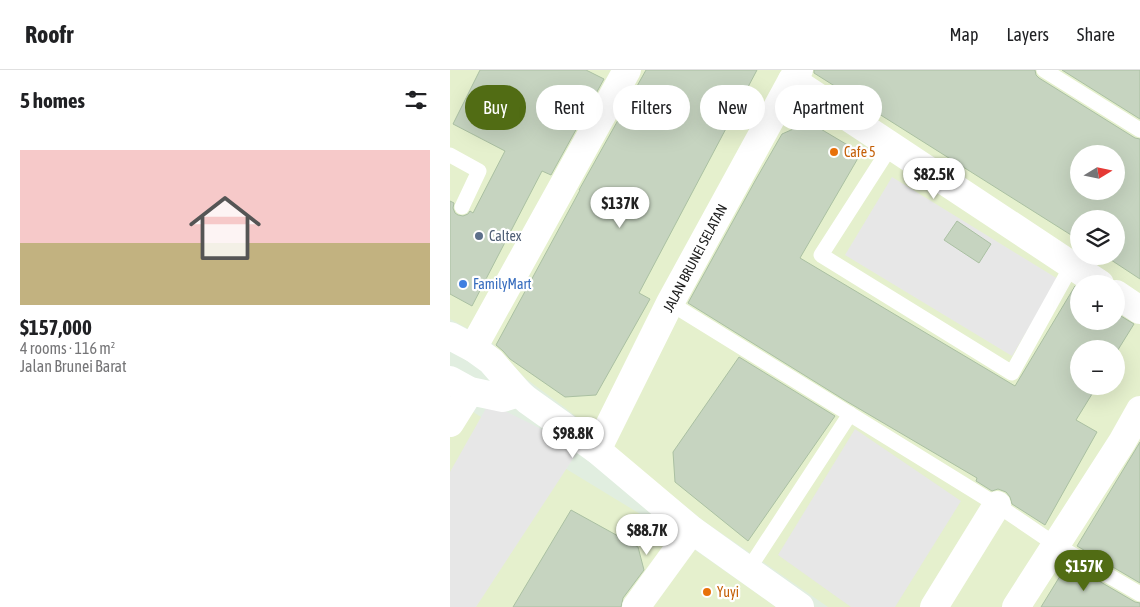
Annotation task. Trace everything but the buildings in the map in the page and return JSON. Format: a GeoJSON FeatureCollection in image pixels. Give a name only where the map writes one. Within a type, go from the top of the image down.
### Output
{"type":"FeatureCollection","features":[{"type":"Feature","properties":{"kind":"street"},"geometry":{"type":"LineString","coordinates":[[627,70],[461,342],[492,361],[519,393],[597,450],[692,530],[800,607]]}},
{"type":"Feature","properties":{"kind":"street"},"geometry":{"type":"LineString","coordinates":[[796,75],[891,146],[1070,264]]}},
{"type":"Feature","properties":{"kind":"street","name":"JALAN BRUNEI SELATAN"},"geometry":{"type":"LineString","coordinates":[[597,450],[670,303],[796,75]]}},
{"type":"Feature","properties":{"kind":"street"},"geometry":{"type":"LineString","coordinates":[[1072,265],[1087,275]]}},
{"type":"Feature","properties":{"kind":"street"},"geometry":{"type":"LineString","coordinates":[[1125,300],[1140,310]]}},
{"type":"Feature","properties":{"kind":"street"},"geometry":{"type":"LineString","coordinates":[[450,423],[460,385],[503,398],[519,393]]}},
{"type":"Feature","properties":{"kind":"street"},"geometry":{"type":"LineString","coordinates":[[1016,607],[1122,442],[1140,410]]}},
{"type":"Feature","properties":{"kind":"street"},"geometry":{"type":"LineString","coordinates":[[934,607],[997,505]]}},
{"type":"Feature","properties":{"kind":"street"},"geometry":{"type":"LineString","coordinates":[[636,607],[692,530]]}},
{"type":"Feature","properties":{"kind":"lane"},"geometry":{"type":"LineString","coordinates":[[1044,70],[1140,130]]}},
{"type":"Feature","properties":{"kind":"lane"},"geometry":{"type":"LineString","coordinates":[[891,146],[822,255],[1012,372],[1072,265]]}},
{"type":"Feature","properties":{"kind":"lane"},"geometry":{"type":"LineString","coordinates":[[450,155],[478,171],[462,207]]}},
{"type":"Feature","properties":{"kind":"lane"},"geometry":{"type":"LineString","coordinates":[[670,303],[997,505],[1056,545],[1140,594]]}},
{"type":"Feature","properties":{"kind":"lane"},"geometry":{"type":"LineString","coordinates":[[748,570],[850,414]]}},
{"type":"Feature","properties":{"kind":"shaded area"},"geometry":{"type":"Polygon","coordinates":[[[450,70],[1140,70],[1140,607],[828,607],[701,519],[564,407],[525,378],[489,340],[450,319],[450,70]]]}},
{"type":"Feature","properties":{"kind":"shaded area"},"geometry":{"type":"Polygon","coordinates":[[[892,177],[1058,279],[1012,356],[845,255],[892,177]]]}},
{"type":"Feature","properties":{"kind":"shaded area"},"geometry":{"type":"Polygon","coordinates":[[[450,398],[668,531],[776,607],[450,607],[450,398]]]}},
{"type":"Feature","properties":{"kind":"shaded area"},"geometry":{"type":"Polygon","coordinates":[[[489,403],[580,448],[476,607],[450,607],[450,472],[489,403]]]}},
{"type":"Feature","properties":{"kind":"shaded area"},"geometry":{"type":"Polygon","coordinates":[[[855,429],[961,501],[895,607],[851,607],[778,555],[855,429]]]}},
{"type":"Feature","properties":{"kind":"place","name":"Cafe 5"},"geometry":{"type":"Point","coordinates":[834,152]}},
{"type":"Feature","properties":{"kind":"place","name":"Caltex"},"geometry":{"type":"Point","coordinates":[479,236]}},
{"type":"Feature","properties":{"kind":"place","name":"FamilyMart"},"geometry":{"type":"Point","coordinates":[463,284]}},
{"type":"Feature","properties":{"kind":"place","name":"Yuyi"},"geometry":{"type":"Point","coordinates":[707,592]}}]}
